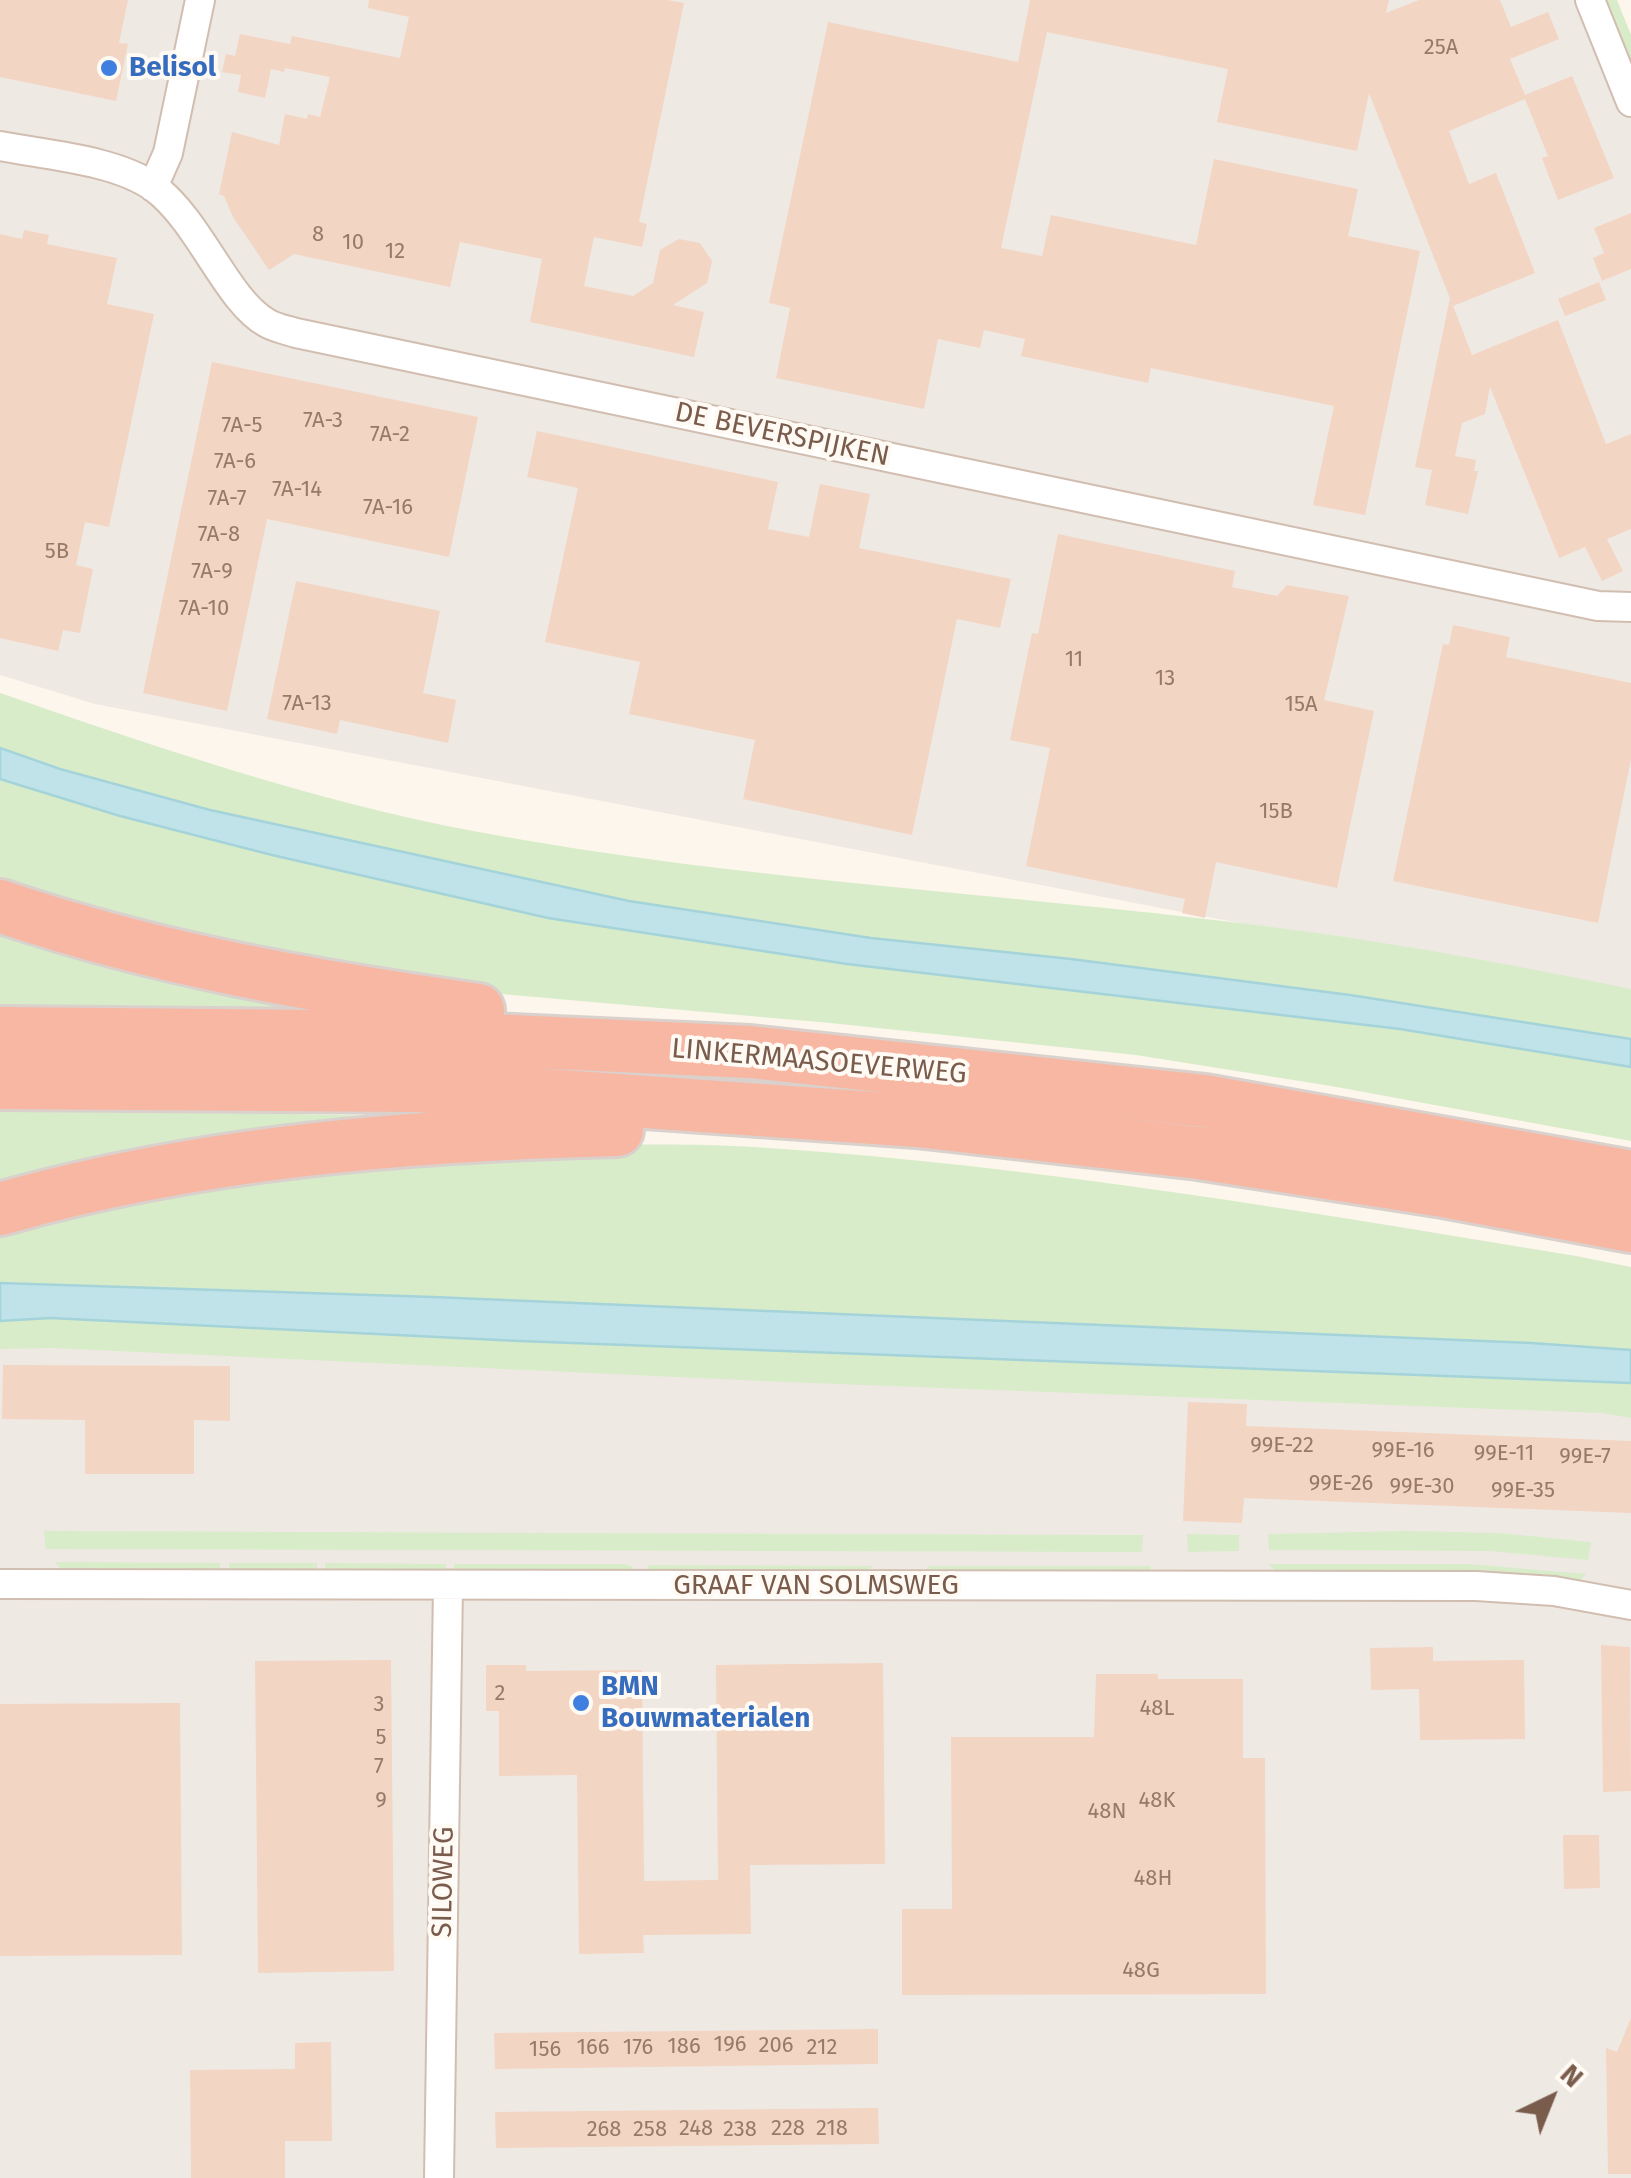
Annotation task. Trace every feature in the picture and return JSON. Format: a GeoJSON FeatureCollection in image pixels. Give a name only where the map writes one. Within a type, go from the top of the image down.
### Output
{"type":"FeatureCollection","features":[{"type":"Feature","properties":{"kind":"highway"},"geometry":{"type":"LineString","coordinates":[[0,906],[152,950],[269,977],[495,1012],[655,1027],[750,1052]]}},
{"type":"Feature","properties":{"kind":"highway","name":"LINKERMAASOEVERWEG"},"geometry":{"type":"LineString","coordinates":[[0,1032],[425,1036],[750,1052],[1205,1102],[1631,1177]]}},
{"type":"Feature","properties":{"kind":"highway","name":"LINKERMAASOEVERWEG"},"geometry":{"type":"LineString","coordinates":[[0,1083],[418,1086],[917,1121],[1199,1153],[1438,1190],[1631,1226]]}},
{"type":"Feature","properties":{"kind":"highway"},"geometry":{"type":"LineString","coordinates":[[0,1209],[144,1176],[315,1149],[450,1135],[630,1130],[830,1135],[917,1121]]}},
{"type":"Feature","properties":{"kind":"street"},"geometry":{"type":"LineString","coordinates":[[153,187],[168,153],[200,0]]}},
{"type":"Feature","properties":{"kind":"street"},"geometry":{"type":"LineString","coordinates":[[1590,0],[1631,102]]}},
{"type":"Feature","properties":{"kind":"street","name":"DE BEVERSPIJKEN"},"geometry":{"type":"LineString","coordinates":[[0,146],[114,169],[153,187],[185,216],[244,302],[266,322],[296,334],[1598,606],[1631,608]]}},
{"type":"Feature","properties":{"kind":"street","name":"GRAAF VAN SOLMSWEG"},"geometry":{"type":"LineString","coordinates":[[0,1584],[1476,1586],[1554,1591],[1631,1605]]}},
{"type":"Feature","properties":{"kind":"street","name":"SILOWEG"},"geometry":{"type":"LineString","coordinates":[[439,2178],[448,1586]]}},
{"type":"Feature","properties":{"kind":"shaded area"},"geometry":{"type":"Polygon","coordinates":[[[0,0],[1593,0],[1631,93],[1631,998],[95,704],[0,675],[0,0]]]}},
{"type":"Feature","properties":{"kind":"shaded area"},"geometry":{"type":"Polygon","coordinates":[[[0,1336],[1631,1401],[1631,2178],[0,2178],[0,1336]]]}},
{"type":"Feature","properties":{"kind":"green space"},"geometry":{"type":"Polygon","coordinates":[[[1606,0],[1617,0],[1631,35],[1631,64],[1606,0]]]}},
{"type":"Feature","properties":{"kind":"green space"},"geometry":{"type":"Polygon","coordinates":[[[0,693],[293,788],[473,831],[577,849],[786,876],[1310,932],[1631,989],[1631,1039],[1350,995],[871,938],[629,901],[210,810],[60,769],[0,748],[0,693]]]}},
{"type":"Feature","properties":{"kind":"green space"},"geometry":{"type":"Polygon","coordinates":[[[0,779],[120,816],[272,855],[548,918],[847,964],[1400,1029],[1631,1067],[1631,1141],[1136,1055],[433,988],[271,956],[0,886],[0,779]]]}},
{"type":"Feature","properties":{"kind":"green space"},"geometry":{"type":"Polygon","coordinates":[[[0,914],[435,1011],[0,1010],[0,914]]]}},
{"type":"Feature","properties":{"kind":"green space"},"geometry":{"type":"Polygon","coordinates":[[[0,1108],[393,1116],[0,1201],[0,1108]]]}},
{"type":"Feature","properties":{"kind":"green space"},"geometry":{"type":"Polygon","coordinates":[[[579,1144],[745,1146],[972,1166],[1174,1192],[1576,1256],[1631,1267],[1631,1350],[433,1297],[0,1283],[0,1227],[296,1169],[579,1144]]]}},
{"type":"Feature","properties":{"kind":"green space"},"geometry":{"type":"Polygon","coordinates":[[[50,1318],[519,1341],[1631,1383],[1631,1418],[1601,1413],[784,1382],[52,1348],[0,1349],[0,1321],[50,1318]]]}},
{"type":"Feature","properties":{"kind":"green space"},"geometry":{"type":"Polygon","coordinates":[[[44,1531],[1143,1535],[1142,1552],[46,1549],[44,1531]]]}},
{"type":"Feature","properties":{"kind":"green space"},"geometry":{"type":"Polygon","coordinates":[[[1499,1533],[1591,1542],[1588,1560],[1489,1551],[1269,1550],[1268,1534],[1499,1533]]]}},
{"type":"Feature","properties":{"kind":"green space"},"geometry":{"type":"Polygon","coordinates":[[[1187,1534],[1239,1535],[1239,1551],[1188,1552],[1187,1534]]]}},
{"type":"Feature","properties":{"kind":"green space"},"geometry":{"type":"Polygon","coordinates":[[[55,1562],[220,1563],[220,1570],[61,1569],[55,1562]]]}},
{"type":"Feature","properties":{"kind":"green space"},"geometry":{"type":"Polygon","coordinates":[[[229,1563],[317,1563],[317,1571],[229,1571],[229,1563]]]}},
{"type":"Feature","properties":{"kind":"green space"},"geometry":{"type":"Polygon","coordinates":[[[325,1563],[446,1564],[446,1572],[325,1571],[325,1563]]]}},
{"type":"Feature","properties":{"kind":"green space"},"geometry":{"type":"Polygon","coordinates":[[[454,1564],[624,1564],[633,1567],[633,1573],[454,1572],[454,1564]]]}},
{"type":"Feature","properties":{"kind":"green space"},"geometry":{"type":"Polygon","coordinates":[[[1269,1564],[1467,1564],[1586,1574],[1579,1581],[1538,1576],[1277,1573],[1269,1564]]]}},
{"type":"Feature","properties":{"kind":"green space"},"geometry":{"type":"Polygon","coordinates":[[[649,1565],[872,1566],[867,1574],[646,1573],[649,1565]]]}},
{"type":"Feature","properties":{"kind":"green space"},"geometry":{"type":"Polygon","coordinates":[[[928,1566],[1151,1566],[1148,1572],[925,1572],[928,1566]]]}},
{"type":"Feature","properties":{"kind":"water"},"geometry":{"type":"Polygon","coordinates":[[[0,748],[60,769],[210,810],[629,901],[871,938],[1350,995],[1631,1039],[1631,1067],[1400,1029],[847,964],[548,918],[272,855],[120,816],[16,784],[0,779],[0,748]]]}},
{"type":"Feature","properties":{"kind":"water"},"geometry":{"type":"Polygon","coordinates":[[[0,1283],[1531,1343],[1631,1350],[1631,1383],[519,1341],[50,1318],[0,1321],[0,1283]]]}},
{"type":"Feature","properties":{"kind":"building"},"geometry":{"type":"Polygon","coordinates":[[[0,0],[128,0],[119,43],[128,44],[116,101],[0,77],[0,0]]]}},
{"type":"Feature","properties":{"kind":"building"},"geometry":{"type":"Polygon","coordinates":[[[369,0],[684,3],[639,222],[647,224],[642,247],[594,237],[584,286],[633,296],[653,283],[660,250],[679,239],[700,243],[712,261],[707,283],[673,305],[704,312],[694,357],[530,322],[542,259],[460,242],[450,287],[294,254],[269,270],[233,217],[224,196],[219,194],[232,132],[279,145],[285,114],[307,119],[308,114],[320,117],[330,77],[271,69],[265,98],[238,92],[241,75],[222,72],[226,54],[235,56],[240,34],[290,44],[292,36],[400,58],[409,17],[368,8],[369,0]]]}},
{"type":"Feature","properties":{"kind":"building"},"geometry":{"type":"Polygon","coordinates":[[[1030,0],[1389,0],[1386,13],[1419,0],[1500,0],[1511,27],[1548,12],[1559,39],[1510,59],[1525,95],[1572,76],[1614,178],[1558,200],[1542,158],[1548,156],[1525,99],[1449,131],[1469,184],[1496,173],[1535,273],[1453,306],[1369,93],[1357,151],[1217,122],[1228,69],[1047,32],[1001,248],[1042,256],[1051,215],[1196,245],[1214,159],[1358,189],[1348,236],[1420,251],[1365,515],[1313,505],[1334,406],[1151,368],[1148,383],[1021,356],[1025,339],[984,330],[980,348],[938,339],[924,409],[776,378],[790,308],[769,303],[828,22],[1018,62],[1030,0]]]}},
{"type":"Feature","properties":{"kind":"building"},"geometry":{"type":"Polygon","coordinates":[[[1631,213],[1631,269],[1602,281],[1593,258],[1604,253],[1594,228],[1631,213]]]}},
{"type":"Feature","properties":{"kind":"building"},"geometry":{"type":"Polygon","coordinates":[[[24,230],[49,235],[47,244],[117,258],[107,304],[154,314],[109,527],[85,522],[76,565],[93,569],[80,633],[63,630],[58,651],[0,638],[0,234],[22,239],[24,230]]]}},
{"type":"Feature","properties":{"kind":"building"},"geometry":{"type":"Polygon","coordinates":[[[1599,282],[1606,300],[1565,316],[1558,299],[1599,282]]]}},
{"type":"Feature","properties":{"kind":"building"},"geometry":{"type":"Polygon","coordinates":[[[1450,298],[1472,355],[1558,320],[1606,444],[1631,434],[1631,529],[1607,539],[1623,571],[1602,581],[1585,547],[1559,558],[1490,387],[1485,414],[1462,423],[1455,456],[1476,460],[1474,471],[1478,471],[1468,514],[1425,505],[1432,470],[1415,467],[1450,298]]]}},
{"type":"Feature","properties":{"kind":"building"},"geometry":{"type":"Polygon","coordinates":[[[212,362],[478,417],[449,557],[267,519],[227,711],[143,693],[212,362]]]}},
{"type":"Feature","properties":{"kind":"building"},"geometry":{"type":"Polygon","coordinates":[[[537,431],[778,482],[768,529],[809,537],[820,484],[870,494],[859,548],[1011,579],[1000,628],[957,619],[912,835],[743,799],[755,740],[629,714],[640,662],[545,642],[578,488],[527,477],[537,431]]]}},
{"type":"Feature","properties":{"kind":"building"},"geometry":{"type":"Polygon","coordinates":[[[1058,534],[1235,571],[1232,587],[1277,596],[1287,585],[1349,596],[1324,700],[1374,711],[1337,888],[1216,862],[1205,918],[1182,913],[1185,899],[1026,866],[1050,748],[1010,740],[1032,633],[1038,634],[1058,534]]]}},
{"type":"Feature","properties":{"kind":"building"},"geometry":{"type":"Polygon","coordinates":[[[296,581],[440,611],[423,693],[456,700],[448,743],[340,720],[337,734],[267,719],[296,581]]]}},
{"type":"Feature","properties":{"kind":"building"},"geometry":{"type":"Polygon","coordinates":[[[1453,625],[1510,637],[1506,657],[1631,683],[1631,759],[1598,923],[1393,881],[1443,644],[1449,645],[1453,625]]]}},
{"type":"Feature","properties":{"kind":"building"},"geometry":{"type":"Polygon","coordinates":[[[3,1365],[230,1366],[230,1421],[194,1420],[194,1474],[85,1474],[85,1420],[2,1419],[3,1365]]]}},
{"type":"Feature","properties":{"kind":"building"},"geometry":{"type":"Polygon","coordinates":[[[1188,1402],[1247,1404],[1246,1426],[1631,1441],[1631,1513],[1244,1498],[1242,1523],[1183,1521],[1188,1402]]]}},
{"type":"Feature","properties":{"kind":"building"},"geometry":{"type":"Polygon","coordinates":[[[1601,1645],[1630,1647],[1631,1791],[1603,1792],[1601,1645]]]}},
{"type":"Feature","properties":{"kind":"building"},"geometry":{"type":"Polygon","coordinates":[[[1433,1647],[1433,1661],[1524,1660],[1525,1739],[1420,1740],[1419,1689],[1371,1690],[1370,1648],[1433,1647]]]}},
{"type":"Feature","properties":{"kind":"building"},"geometry":{"type":"Polygon","coordinates":[[[391,1660],[394,1971],[258,1973],[255,1661],[391,1660]]]}},
{"type":"Feature","properties":{"kind":"building"},"geometry":{"type":"Polygon","coordinates":[[[883,1663],[885,1864],[750,1865],[751,1934],[643,1935],[644,1953],[579,1954],[577,1775],[499,1776],[499,1711],[486,1711],[486,1665],[526,1665],[526,1671],[642,1670],[644,1881],[718,1880],[716,1665],[883,1663]]]}},
{"type":"Feature","properties":{"kind":"building"},"geometry":{"type":"Polygon","coordinates":[[[1096,1674],[1243,1679],[1243,1758],[1265,1758],[1266,1994],[902,1995],[902,1909],[952,1909],[951,1737],[1094,1737],[1096,1674]]]}},
{"type":"Feature","properties":{"kind":"building"},"geometry":{"type":"Polygon","coordinates":[[[180,1703],[182,1955],[0,1956],[0,1704],[180,1703]]]}},
{"type":"Feature","properties":{"kind":"building"},"geometry":{"type":"Polygon","coordinates":[[[1563,1835],[1599,1835],[1600,1888],[1564,1889],[1563,1835]]]}},
{"type":"Feature","properties":{"kind":"building"},"geometry":{"type":"Polygon","coordinates":[[[1631,2018],[1631,2174],[1608,2174],[1606,2048],[1617,2052],[1631,2018]]]}},
{"type":"Feature","properties":{"kind":"building"},"geometry":{"type":"Polygon","coordinates":[[[878,2029],[878,2064],[495,2069],[494,2033],[878,2029]]]}},
{"type":"Feature","properties":{"kind":"building"},"geometry":{"type":"Polygon","coordinates":[[[331,2042],[332,2141],[285,2141],[285,2178],[191,2178],[190,2070],[295,2069],[295,2043],[331,2042]]]}},
{"type":"Feature","properties":{"kind":"building"},"geometry":{"type":"Polygon","coordinates":[[[878,2108],[879,2144],[496,2148],[495,2112],[878,2108]]]}},
{"type":"Feature","properties":{"kind":"place","name":"Belisol"},"geometry":{"type":"Point","coordinates":[109,68]}},
{"type":"Feature","properties":{"kind":"place","name":"BMN Bouwmaterialen"},"geometry":{"type":"Point","coordinates":[581,1703]}}]}
